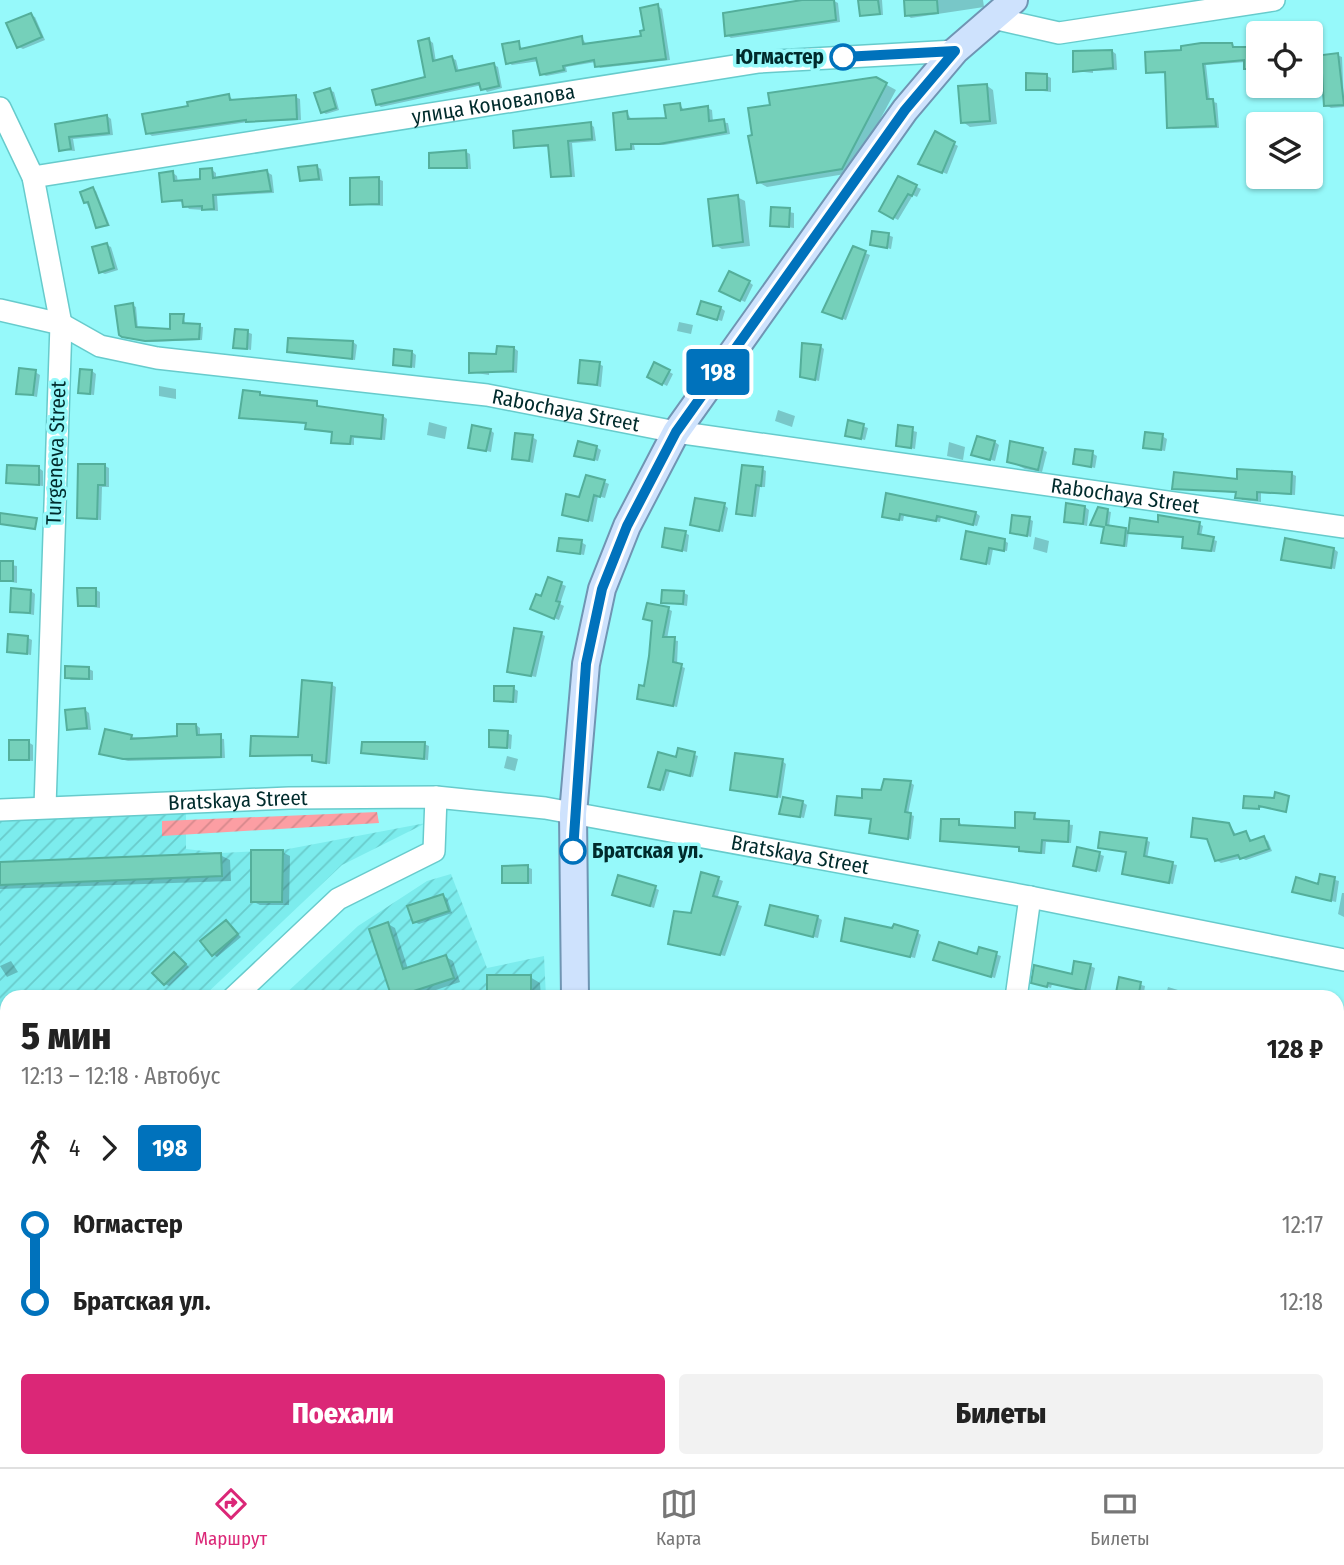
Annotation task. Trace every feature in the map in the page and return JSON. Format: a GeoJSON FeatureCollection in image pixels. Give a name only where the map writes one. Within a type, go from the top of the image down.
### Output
{"type":"FeatureCollection","features":[{"type":"Feature","properties":{"kind":"main road"},"geometry":{"type":"LineString","coordinates":[[575,990],[573,814],[586,664],[602,589],[627,526],[676,432],[905,110],[955,51],[1014,0]]}},
{"type":"Feature","properties":{"kind":"street"},"geometry":{"type":"LineString","coordinates":[[993,18],[1059,33],[1274,0]]}},
{"type":"Feature","properties":{"kind":"street","name":"улица Коновалова"},"geometry":{"type":"LineString","coordinates":[[33,177],[760,62],[955,51]]}},
{"type":"Feature","properties":{"kind":"street","name":"Turgeneva Street"},"geometry":{"type":"LineString","coordinates":[[0,108],[33,177],[61,324],[45,807]]}},
{"type":"Feature","properties":{"kind":"street","name":"Rabochaya Street"},"geometry":{"type":"LineString","coordinates":[[0,310],[61,324],[100,346],[157,358],[487,394],[676,432],[1344,527]]}},
{"type":"Feature","properties":{"kind":"street"},"geometry":{"type":"LineString","coordinates":[[241,990],[338,899],[434,851],[436,797]]}},
{"type":"Feature","properties":{"kind":"street","name":"Bratskaya Street"},"geometry":{"type":"LineString","coordinates":[[0,810],[436,797],[545,808],[1030,897],[1344,960]]}},
{"type":"Feature","properties":{"kind":"street"},"geometry":{"type":"LineString","coordinates":[[1017,990],[1030,897]]}},
{"type":"Feature","properties":{"kind":"shaded area"},"geometry":{"type":"Polygon","coordinates":[[[186,804],[186,849],[221,853],[283,850],[426,823],[342,865],[210,990],[0,990],[0,818],[186,804]]]}},
{"type":"Feature","properties":{"kind":"shaded area"},"geometry":{"type":"Polygon","coordinates":[[[377,812],[379,823],[162,836],[162,821],[377,812]]]}},
{"type":"Feature","properties":{"kind":"shaded area"},"geometry":{"type":"Polygon","coordinates":[[[451,874],[487,968],[544,956],[546,990],[290,990],[358,926],[427,881],[451,874]]]}},
{"type":"Feature","properties":{"kind":"building"},"geometry":{"type":"Polygon","coordinates":[[[802,0],[834,0],[836,20],[725,36],[723,13],[802,0]]]}},
{"type":"Feature","properties":{"kind":"building"},"geometry":{"type":"Polygon","coordinates":[[[858,0],[878,0],[880,14],[860,16],[858,0]]]}},
{"type":"Feature","properties":{"kind":"building"},"geometry":{"type":"Polygon","coordinates":[[[904,0],[937,0],[938,13],[905,16],[904,0]]]}},
{"type":"Feature","properties":{"kind":"building"},"geometry":{"type":"Polygon","coordinates":[[[658,4],[666,59],[595,67],[594,60],[563,66],[564,70],[540,75],[536,58],[506,64],[502,44],[519,41],[520,49],[582,36],[583,44],[641,36],[640,31],[644,30],[640,8],[658,4]]]}},
{"type":"Feature","properties":{"kind":"building"},"geometry":{"type":"Polygon","coordinates":[[[31,13],[42,37],[17,48],[6,23],[31,13]]]}},
{"type":"Feature","properties":{"kind":"building"},"geometry":{"type":"Polygon","coordinates":[[[429,38],[433,61],[452,56],[456,71],[494,63],[499,86],[481,90],[479,83],[376,105],[372,90],[425,77],[418,41],[429,38]]]}},
{"type":"Feature","properties":{"kind":"building"},"geometry":{"type":"Polygon","coordinates":[[[1232,43],[1233,47],[1246,47],[1246,69],[1244,60],[1203,64],[1207,99],[1213,99],[1216,126],[1167,128],[1165,72],[1146,73],[1145,52],[1181,50],[1181,46],[1232,43]]]}},
{"type":"Feature","properties":{"kind":"building"},"geometry":{"type":"Polygon","coordinates":[[[1112,50],[1113,68],[1073,72],[1073,51],[1112,50]]]}},
{"type":"Feature","properties":{"kind":"building"},"geometry":{"type":"Polygon","coordinates":[[[1338,53],[1344,105],[1324,106],[1323,55],[1338,53]]]}},
{"type":"Feature","properties":{"kind":"building"},"geometry":{"type":"Polygon","coordinates":[[[1026,73],[1047,74],[1047,90],[1026,90],[1026,73]]]}},
{"type":"Feature","properties":{"kind":"building"},"geometry":{"type":"Polygon","coordinates":[[[876,77],[887,83],[842,169],[757,183],[748,136],[752,135],[748,108],[770,105],[768,93],[876,77]]]}},
{"type":"Feature","properties":{"kind":"building"},"geometry":{"type":"Polygon","coordinates":[[[987,84],[990,121],[961,123],[958,86],[987,84]]]}},
{"type":"Feature","properties":{"kind":"building"},"geometry":{"type":"Polygon","coordinates":[[[330,88],[336,108],[321,113],[314,93],[330,88]]]}},
{"type":"Feature","properties":{"kind":"building"},"geometry":{"type":"Polygon","coordinates":[[[229,94],[230,100],[296,95],[297,119],[246,120],[146,134],[142,114],[188,106],[187,102],[229,94]]]}},
{"type":"Feature","properties":{"kind":"building"},"geometry":{"type":"Polygon","coordinates":[[[680,103],[681,110],[708,106],[709,121],[724,119],[726,132],[659,144],[631,144],[631,149],[616,150],[613,113],[627,111],[628,119],[666,118],[664,105],[680,103]]]}},
{"type":"Feature","properties":{"kind":"building"},"geometry":{"type":"Polygon","coordinates":[[[107,115],[109,133],[69,137],[71,149],[59,151],[55,124],[107,115]]]}},
{"type":"Feature","properties":{"kind":"building"},"geometry":{"type":"Polygon","coordinates":[[[591,122],[592,139],[568,141],[571,176],[551,177],[548,145],[514,148],[513,131],[591,122]]]}},
{"type":"Feature","properties":{"kind":"building"},"geometry":{"type":"Polygon","coordinates":[[[935,131],[955,142],[942,173],[918,164],[935,131]]]}},
{"type":"Feature","properties":{"kind":"building"},"geometry":{"type":"Polygon","coordinates":[[[466,150],[467,168],[429,168],[429,153],[466,150]]]}},
{"type":"Feature","properties":{"kind":"building"},"geometry":{"type":"Polygon","coordinates":[[[317,165],[319,179],[300,181],[298,167],[317,165]]]}},
{"type":"Feature","properties":{"kind":"building"},"geometry":{"type":"Polygon","coordinates":[[[212,168],[213,178],[267,170],[271,191],[213,195],[214,209],[202,210],[202,206],[183,207],[182,200],[162,202],[159,173],[173,171],[174,181],[200,179],[200,169],[212,168]]]}},
{"type":"Feature","properties":{"kind":"building"},"geometry":{"type":"Polygon","coordinates":[[[898,176],[917,185],[912,196],[908,194],[893,219],[879,211],[898,176]]]}},
{"type":"Feature","properties":{"kind":"building"},"geometry":{"type":"Polygon","coordinates":[[[379,177],[379,204],[350,205],[350,178],[379,177]]]}},
{"type":"Feature","properties":{"kind":"building"},"geometry":{"type":"Polygon","coordinates":[[[93,187],[108,225],[96,228],[88,202],[84,203],[80,192],[93,187]]]}},
{"type":"Feature","properties":{"kind":"building"},"geometry":{"type":"Polygon","coordinates":[[[738,195],[743,242],[713,246],[708,199],[738,195]]]}},
{"type":"Feature","properties":{"kind":"building"},"geometry":{"type":"Polygon","coordinates":[[[771,207],[790,208],[789,227],[770,226],[771,207]]]}},
{"type":"Feature","properties":{"kind":"building"},"geometry":{"type":"Polygon","coordinates":[[[872,231],[889,233],[887,248],[870,245],[872,231]]]}},
{"type":"Feature","properties":{"kind":"building"},"geometry":{"type":"Polygon","coordinates":[[[107,243],[114,268],[99,273],[92,247],[107,243]]]}},
{"type":"Feature","properties":{"kind":"building"},"geometry":{"type":"Polygon","coordinates":[[[853,246],[866,251],[842,319],[822,312],[853,246]]]}},
{"type":"Feature","properties":{"kind":"building"},"geometry":{"type":"Polygon","coordinates":[[[729,271],[750,281],[740,301],[719,291],[729,271]]]}},
{"type":"Feature","properties":{"kind":"building"},"geometry":{"type":"Polygon","coordinates":[[[701,301],[721,307],[717,320],[697,314],[701,301]]]}},
{"type":"Feature","properties":{"kind":"building"},"geometry":{"type":"Polygon","coordinates":[[[133,303],[136,327],[170,329],[170,314],[184,314],[183,323],[200,324],[199,339],[145,341],[122,337],[119,335],[115,306],[133,303]]]}},
{"type":"Feature","properties":{"kind":"building"},"geometry":{"type":"Polygon","coordinates":[[[235,329],[248,330],[247,349],[233,348],[235,329]]]}},
{"type":"Feature","properties":{"kind":"building"},"geometry":{"type":"Polygon","coordinates":[[[288,338],[353,341],[352,359],[287,352],[288,338]]]}},
{"type":"Feature","properties":{"kind":"building"},"geometry":{"type":"Polygon","coordinates":[[[802,343],[821,345],[815,380],[800,377],[802,343]]]}},
{"type":"Feature","properties":{"kind":"building"},"geometry":{"type":"Polygon","coordinates":[[[497,346],[514,347],[513,371],[469,373],[469,353],[496,354],[497,346]]]}},
{"type":"Feature","properties":{"kind":"building"},"geometry":{"type":"Polygon","coordinates":[[[394,349],[412,351],[411,367],[393,365],[394,349]]]}},
{"type":"Feature","properties":{"kind":"building"},"geometry":{"type":"Polygon","coordinates":[[[580,360],[600,362],[597,385],[578,383],[580,360]]]}},
{"type":"Feature","properties":{"kind":"building"},"geometry":{"type":"Polygon","coordinates":[[[654,362],[670,370],[662,385],[647,377],[654,362]]]}},
{"type":"Feature","properties":{"kind":"building"},"geometry":{"type":"Polygon","coordinates":[[[19,368],[36,370],[33,395],[16,394],[19,368]]]}},
{"type":"Feature","properties":{"kind":"building"},"geometry":{"type":"Polygon","coordinates":[[[80,369],[92,370],[90,394],[78,393],[80,369]]]}},
{"type":"Feature","properties":{"kind":"building"},"geometry":{"type":"Polygon","coordinates":[[[243,390],[260,392],[260,395],[317,401],[317,406],[383,415],[381,439],[351,436],[350,444],[331,443],[332,432],[305,429],[306,423],[239,418],[243,390]]]}},
{"type":"Feature","properties":{"kind":"building"},"geometry":{"type":"Polygon","coordinates":[[[848,420],[864,424],[861,439],[845,436],[848,420]]]}},
{"type":"Feature","properties":{"kind":"building"},"geometry":{"type":"Polygon","coordinates":[[[472,425],[491,429],[486,451],[468,448],[472,425]]]}},
{"type":"Feature","properties":{"kind":"building"},"geometry":{"type":"Polygon","coordinates":[[[898,425],[913,427],[911,448],[896,446],[898,425]]]}},
{"type":"Feature","properties":{"kind":"building"},"geometry":{"type":"Polygon","coordinates":[[[1145,432],[1163,434],[1161,450],[1143,448],[1145,432]]]}},
{"type":"Feature","properties":{"kind":"building"},"geometry":{"type":"Polygon","coordinates":[[[515,433],[533,435],[529,461],[512,459],[515,433]]]}},
{"type":"Feature","properties":{"kind":"building"},"geometry":{"type":"Polygon","coordinates":[[[977,436],[995,441],[990,460],[971,455],[977,436]]]}},
{"type":"Feature","properties":{"kind":"building"},"geometry":{"type":"Polygon","coordinates":[[[578,441],[597,446],[594,460],[574,456],[578,441]]]}},
{"type":"Feature","properties":{"kind":"building"},"geometry":{"type":"Polygon","coordinates":[[[1010,441],[1043,448],[1038,470],[1007,462],[1010,441]]]}},
{"type":"Feature","properties":{"kind":"building"},"geometry":{"type":"Polygon","coordinates":[[[1075,449],[1093,451],[1091,467],[1073,464],[1075,449]]]}},
{"type":"Feature","properties":{"kind":"building"},"geometry":{"type":"Polygon","coordinates":[[[78,464],[105,464],[105,485],[98,485],[97,519],[77,518],[78,464]]]}},
{"type":"Feature","properties":{"kind":"building"},"geometry":{"type":"Polygon","coordinates":[[[7,465],[39,466],[39,485],[6,483],[7,465]]]}},
{"type":"Feature","properties":{"kind":"building"},"geometry":{"type":"Polygon","coordinates":[[[742,465],[763,467],[761,486],[756,485],[752,516],[736,514],[742,465]]]}},
{"type":"Feature","properties":{"kind":"building"},"geometry":{"type":"Polygon","coordinates":[[[1237,469],[1292,472],[1291,494],[1257,492],[1257,500],[1235,498],[1236,492],[1172,489],[1174,472],[1237,479],[1237,469]]]}},
{"type":"Feature","properties":{"kind":"building"},"geometry":{"type":"Polygon","coordinates":[[[586,475],[605,480],[600,497],[594,495],[588,521],[562,515],[566,494],[579,497],[586,475]]]}},
{"type":"Feature","properties":{"kind":"building"},"geometry":{"type":"Polygon","coordinates":[[[886,493],[976,512],[973,525],[937,516],[936,521],[900,514],[899,520],[882,517],[886,493]]]}},
{"type":"Feature","properties":{"kind":"building"},"geometry":{"type":"Polygon","coordinates":[[[695,498],[725,503],[719,531],[690,525],[695,498]]]}},
{"type":"Feature","properties":{"kind":"building"},"geometry":{"type":"Polygon","coordinates":[[[1066,503],[1085,506],[1083,524],[1064,522],[1066,503]]]}},
{"type":"Feature","properties":{"kind":"building"},"geometry":{"type":"Polygon","coordinates":[[[1098,507],[1108,509],[1106,525],[1126,528],[1124,546],[1101,543],[1104,527],[1090,525],[1098,507]]]}},
{"type":"Feature","properties":{"kind":"building"},"geometry":{"type":"Polygon","coordinates":[[[0,513],[37,518],[35,529],[0,524],[0,513]]]}},
{"type":"Feature","properties":{"kind":"building"},"geometry":{"type":"Polygon","coordinates":[[[1012,515],[1030,517],[1027,536],[1010,533],[1012,515]]]}},
{"type":"Feature","properties":{"kind":"building"},"geometry":{"type":"Polygon","coordinates":[[[1158,515],[1200,522],[1198,534],[1214,537],[1211,551],[1182,548],[1183,537],[1128,533],[1130,518],[1158,522],[1158,515]]]}},
{"type":"Feature","properties":{"kind":"building"},"geometry":{"type":"Polygon","coordinates":[[[665,528],[686,531],[682,551],[662,547],[665,528]]]}},
{"type":"Feature","properties":{"kind":"building"},"geometry":{"type":"Polygon","coordinates":[[[966,531],[1005,539],[1004,551],[989,548],[986,564],[961,559],[966,531]]]}},
{"type":"Feature","properties":{"kind":"building"},"geometry":{"type":"Polygon","coordinates":[[[559,538],[582,540],[580,554],[557,551],[559,538]]]}},
{"type":"Feature","properties":{"kind":"building"},"geometry":{"type":"Polygon","coordinates":[[[1285,538],[1334,548],[1331,568],[1281,560],[1285,538]]]}},
{"type":"Feature","properties":{"kind":"building"},"geometry":{"type":"Polygon","coordinates":[[[0,561],[13,561],[13,581],[0,581],[0,561]]]}},
{"type":"Feature","properties":{"kind":"building"},"geometry":{"type":"Polygon","coordinates":[[[548,577],[562,582],[556,601],[560,602],[554,619],[530,609],[536,594],[541,596],[548,577]]]}},
{"type":"Feature","properties":{"kind":"building"},"geometry":{"type":"Polygon","coordinates":[[[11,588],[31,590],[30,613],[10,612],[11,588]]]}},
{"type":"Feature","properties":{"kind":"building"},"geometry":{"type":"Polygon","coordinates":[[[77,588],[96,588],[96,606],[78,606],[77,588]]]}},
{"type":"Feature","properties":{"kind":"building"},"geometry":{"type":"Polygon","coordinates":[[[662,590],[684,591],[683,604],[661,603],[662,590]]]}},
{"type":"Feature","properties":{"kind":"building"},"geometry":{"type":"Polygon","coordinates":[[[647,603],[669,607],[663,637],[675,637],[673,662],[682,664],[673,706],[637,699],[639,685],[644,686],[649,656],[652,621],[643,619],[647,603]]]}},
{"type":"Feature","properties":{"kind":"building"},"geometry":{"type":"Polygon","coordinates":[[[514,628],[542,632],[531,676],[507,672],[514,628]]]}},
{"type":"Feature","properties":{"kind":"building"},"geometry":{"type":"Polygon","coordinates":[[[8,634],[28,636],[27,654],[7,652],[8,634]]]}},
{"type":"Feature","properties":{"kind":"building"},"geometry":{"type":"Polygon","coordinates":[[[65,666],[89,667],[89,679],[65,678],[65,666]]]}},
{"type":"Feature","properties":{"kind":"building"},"geometry":{"type":"Polygon","coordinates":[[[302,680],[332,683],[326,763],[312,761],[312,755],[250,756],[251,736],[298,737],[302,680]]]}},
{"type":"Feature","properties":{"kind":"building"},"geometry":{"type":"Polygon","coordinates":[[[494,686],[514,686],[513,702],[494,701],[494,686]]]}},
{"type":"Feature","properties":{"kind":"building"},"geometry":{"type":"Polygon","coordinates":[[[85,708],[87,728],[67,730],[65,710],[85,708]]]}},
{"type":"Feature","properties":{"kind":"building"},"geometry":{"type":"Polygon","coordinates":[[[177,724],[196,724],[197,735],[221,734],[221,757],[123,759],[99,754],[105,729],[132,735],[131,739],[177,736],[177,724]]]}},
{"type":"Feature","properties":{"kind":"building"},"geometry":{"type":"Polygon","coordinates":[[[489,730],[508,731],[507,748],[489,747],[489,730]]]}},
{"type":"Feature","properties":{"kind":"building"},"geometry":{"type":"Polygon","coordinates":[[[9,740],[29,740],[29,760],[9,760],[9,740]]]}},
{"type":"Feature","properties":{"kind":"building"},"geometry":{"type":"Polygon","coordinates":[[[362,742],[425,742],[424,759],[361,753],[362,742]]]}},
{"type":"Feature","properties":{"kind":"building"},"geometry":{"type":"Polygon","coordinates":[[[678,748],[695,752],[690,776],[666,770],[660,790],[648,787],[658,752],[676,757],[678,748]]]}},
{"type":"Feature","properties":{"kind":"building"},"geometry":{"type":"Polygon","coordinates":[[[735,753],[783,759],[777,797],[730,790],[735,753]]]}},
{"type":"Feature","properties":{"kind":"building"},"geometry":{"type":"Polygon","coordinates":[[[884,779],[911,781],[905,812],[911,813],[908,839],[869,833],[871,819],[835,815],[837,796],[862,798],[862,789],[881,790],[884,779]]]}},
{"type":"Feature","properties":{"kind":"building"},"geometry":{"type":"Polygon","coordinates":[[[1275,792],[1289,796],[1286,812],[1259,806],[1259,809],[1243,808],[1244,796],[1274,798],[1275,792]]]}},
{"type":"Feature","properties":{"kind":"building"},"geometry":{"type":"Polygon","coordinates":[[[783,797],[803,801],[800,817],[779,814],[783,797]]]}},
{"type":"Feature","properties":{"kind":"building"},"geometry":{"type":"Polygon","coordinates":[[[1015,812],[1035,813],[1034,819],[1069,821],[1068,842],[1042,840],[1041,853],[1019,851],[1019,847],[940,841],[941,819],[959,819],[959,825],[1015,828],[1015,812]]]}},
{"type":"Feature","properties":{"kind":"building"},"geometry":{"type":"Polygon","coordinates":[[[1193,818],[1229,823],[1234,835],[1246,831],[1250,841],[1264,836],[1269,849],[1240,859],[1238,855],[1215,861],[1207,839],[1191,837],[1193,818]]]}},
{"type":"Feature","properties":{"kind":"building"},"geometry":{"type":"Polygon","coordinates":[[[1100,832],[1147,838],[1144,856],[1173,862],[1169,883],[1122,874],[1126,852],[1098,848],[1100,832]]]}},
{"type":"Feature","properties":{"kind":"building"},"geometry":{"type":"Polygon","coordinates":[[[1077,847],[1100,852],[1096,871],[1073,866],[1077,847]]]}},
{"type":"Feature","properties":{"kind":"building"},"geometry":{"type":"Polygon","coordinates":[[[251,850],[283,850],[282,902],[251,902],[251,850]]]}},
{"type":"Feature","properties":{"kind":"building"},"geometry":{"type":"Polygon","coordinates":[[[221,853],[222,876],[0,885],[0,862],[221,853]]]}},
{"type":"Feature","properties":{"kind":"building"},"geometry":{"type":"Polygon","coordinates":[[[528,865],[528,883],[502,883],[502,866],[528,865]]]}},
{"type":"Feature","properties":{"kind":"building"},"geometry":{"type":"Polygon","coordinates":[[[701,872],[719,877],[713,896],[738,902],[720,955],[668,944],[674,911],[691,913],[701,872]]]}},
{"type":"Feature","properties":{"kind":"building"},"geometry":{"type":"Polygon","coordinates":[[[1320,874],[1335,877],[1331,901],[1292,892],[1296,877],[1318,884],[1320,874]]]}},
{"type":"Feature","properties":{"kind":"building"},"geometry":{"type":"Polygon","coordinates":[[[618,875],[656,886],[650,906],[612,895],[618,875]]]}},
{"type":"Feature","properties":{"kind":"building"},"geometry":{"type":"Polygon","coordinates":[[[443,894],[449,911],[413,923],[407,906],[443,894]]]}},
{"type":"Feature","properties":{"kind":"building"},"geometry":{"type":"Polygon","coordinates":[[[770,905],[818,916],[813,937],[765,925],[770,905]]]}},
{"type":"Feature","properties":{"kind":"building"},"geometry":{"type":"Polygon","coordinates":[[[845,918],[892,928],[894,924],[918,931],[910,957],[841,941],[845,918]]]}},
{"type":"Feature","properties":{"kind":"building"},"geometry":{"type":"Polygon","coordinates":[[[226,920],[238,934],[212,956],[200,941],[226,920]]]}},
{"type":"Feature","properties":{"kind":"building"},"geometry":{"type":"Polygon","coordinates":[[[388,922],[403,969],[446,955],[454,978],[417,990],[389,990],[369,929],[388,922]]]}},
{"type":"Feature","properties":{"kind":"building"},"geometry":{"type":"Polygon","coordinates":[[[939,942],[977,954],[979,947],[997,952],[991,977],[933,960],[939,942]]]}},
{"type":"Feature","properties":{"kind":"building"},"geometry":{"type":"Polygon","coordinates":[[[174,952],[186,964],[164,985],[152,973],[174,952]]]}},
{"type":"Feature","properties":{"kind":"building"},"geometry":{"type":"Polygon","coordinates":[[[1074,961],[1091,964],[1085,990],[1048,983],[1047,987],[1031,983],[1034,965],[1072,974],[1074,961]]]}},
{"type":"Feature","properties":{"kind":"building"},"geometry":{"type":"Polygon","coordinates":[[[487,975],[531,975],[531,990],[487,990],[487,975]]]}},
{"type":"Feature","properties":{"kind":"building"},"geometry":{"type":"Polygon","coordinates":[[[1119,977],[1141,982],[1140,990],[1117,990],[1119,977]]]}},
{"type":"Feature","properties":{"kind":"bus line","name":"198"},"geometry":{"type":"LineString","coordinates":[[573,851],[573,814],[586,664],[602,589],[627,526],[676,432],[905,110],[955,51],[843,57]]}},
{"type":"Feature","properties":{"kind":"place","name":"Югмастер"},"geometry":{"type":"Point","coordinates":[843,57]}},
{"type":"Feature","properties":{"kind":"place","name":"Братская ул."},"geometry":{"type":"Point","coordinates":[573,851]}}]}
